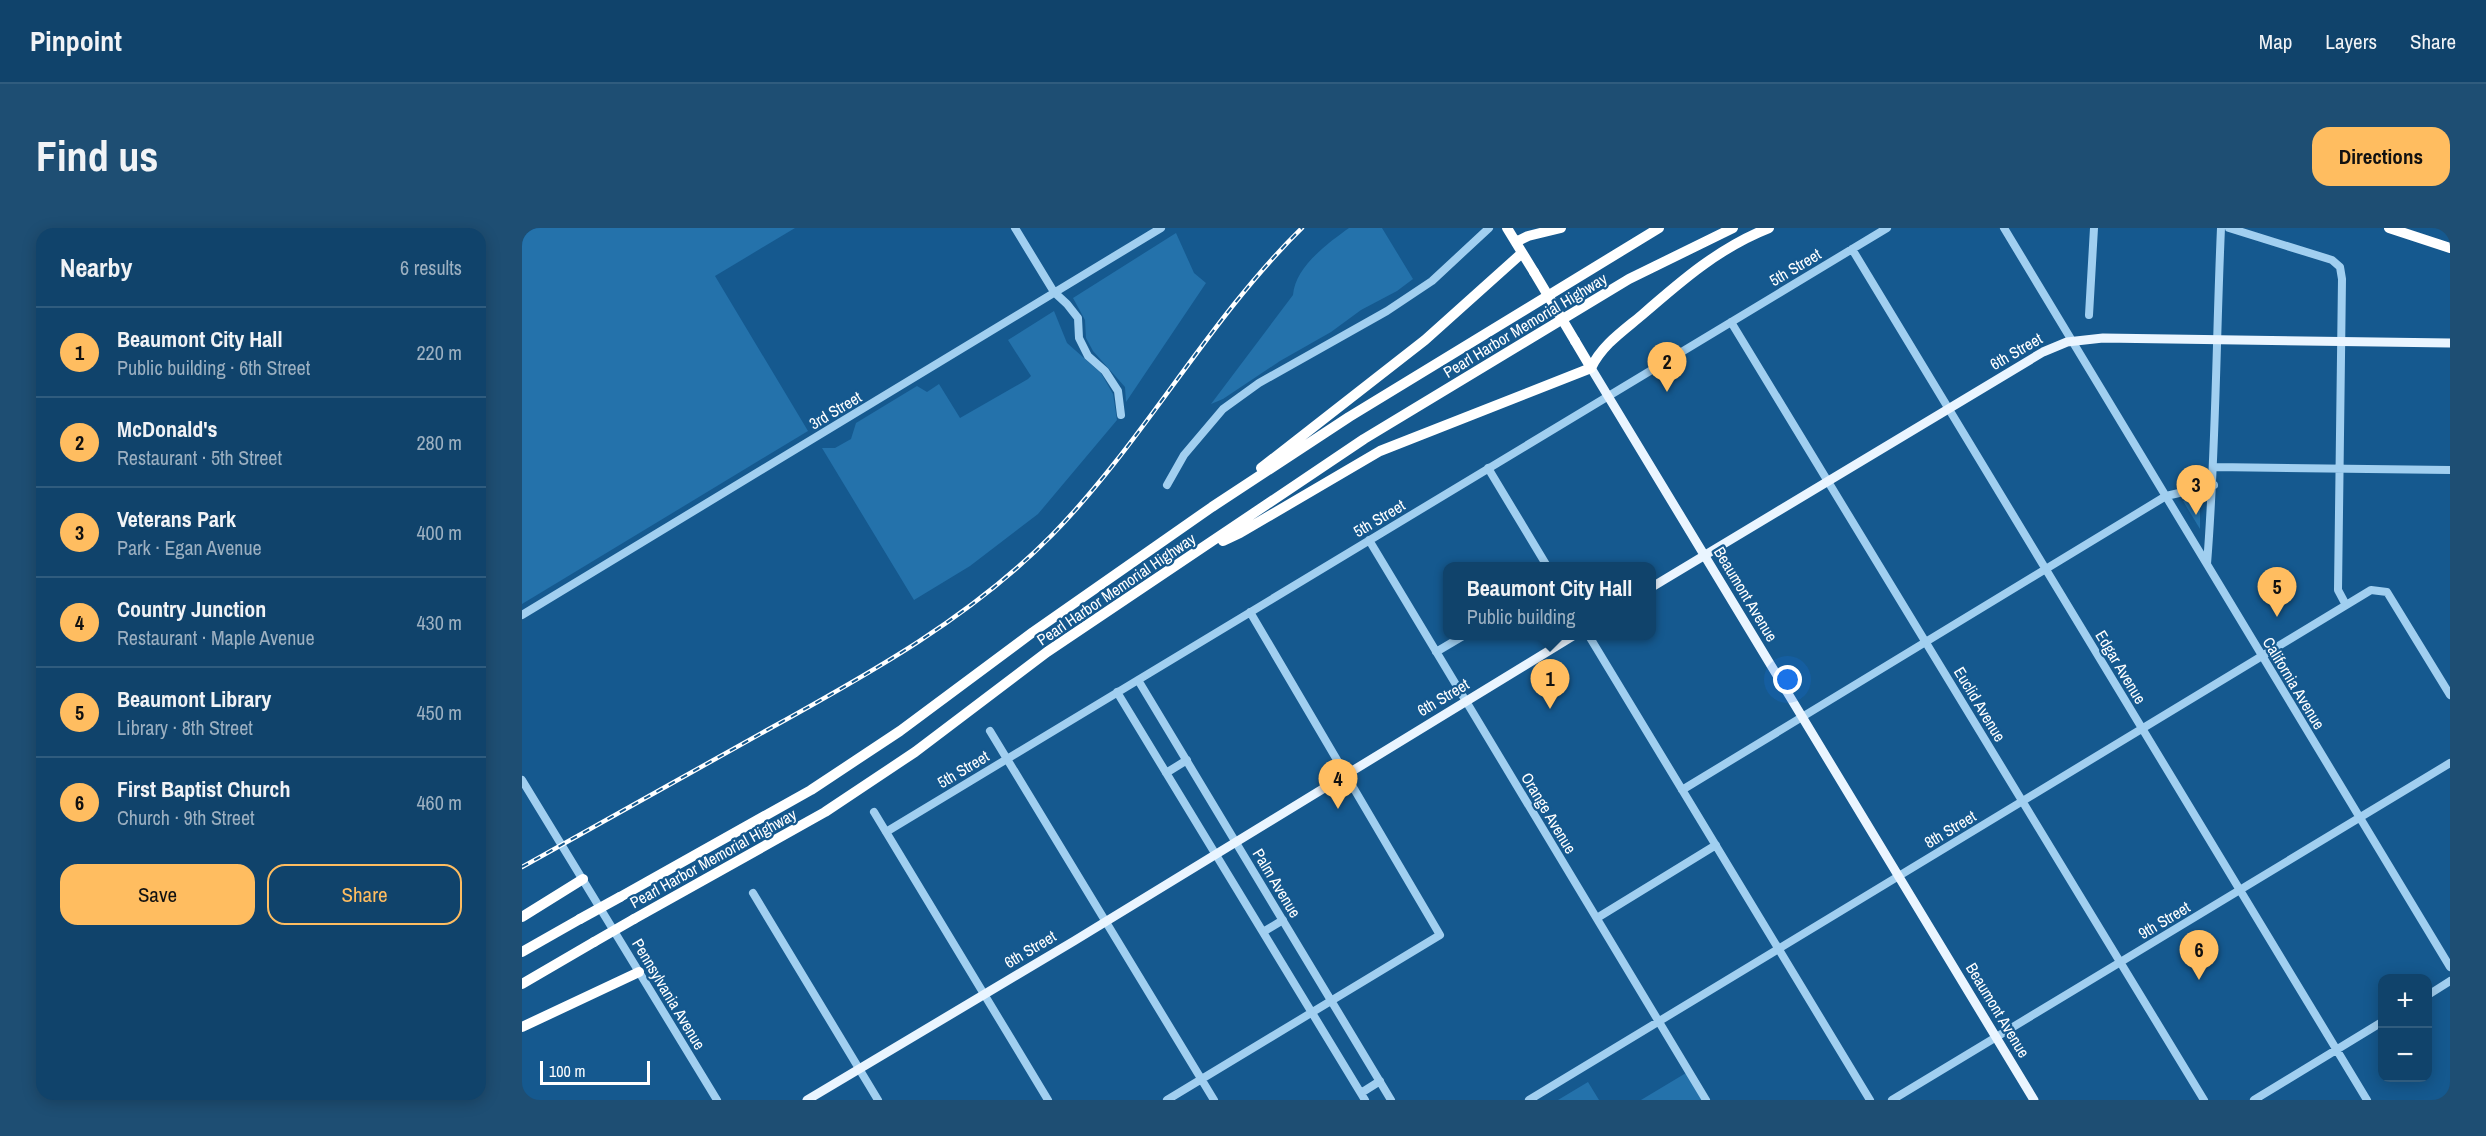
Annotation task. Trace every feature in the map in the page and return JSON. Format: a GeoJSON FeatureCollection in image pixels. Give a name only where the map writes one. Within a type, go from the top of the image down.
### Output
{"type":"FeatureCollection","features":[{"type":"Feature","properties":{"kind":"highway","name":"Beaumont Avenue"},"geometry":{"type":"LineString","coordinates":[[1507,228],[1591,368]]}},
{"type":"Feature","properties":{"kind":"highway"},"geometry":{"type":"LineString","coordinates":[[1516,242],[1528,236],[1561,228]]}},
{"type":"Feature","properties":{"kind":"highway","name":"Pearl Harbor Memorial Highway"},"geometry":{"type":"LineString","coordinates":[[522,952],[811,790],[900,731],[1033,632],[1212,507],[1349,417],[1659,228]]}},
{"type":"Feature","properties":{"kind":"highway","name":"Pearl Harbor Memorial Highway"},"geometry":{"type":"LineString","coordinates":[[522,984],[825,812],[915,752],[1047,652],[1364,439],[1629,279],[1733,228]]}},
{"type":"Feature","properties":{"kind":"highway"},"geometry":{"type":"LineString","coordinates":[[1200,551],[1240,533],[1380,451],[1591,368],[1603,348],[1697,268],[1731,246],[1769,228]]}},
{"type":"Feature","properties":{"kind":"highway"},"geometry":{"type":"LineString","coordinates":[[2389,228],[2450,248]]}},
{"type":"Feature","properties":{"kind":"highway"},"geometry":{"type":"LineString","coordinates":[[1212,507],[1425,340],[1522,253]]}},
{"type":"Feature","properties":{"kind":"highway"},"geometry":{"type":"LineString","coordinates":[[522,918],[583,879]]}},
{"type":"Feature","properties":{"kind":"highway"},"geometry":{"type":"LineString","coordinates":[[522,1027],[639,972]]}},
{"type":"Feature","properties":{"kind":"main road","name":"6th Street"},"geometry":{"type":"LineString","coordinates":[[1656,585],[2043,352],[2072,341],[2103,338],[2450,343]]}},
{"type":"Feature","properties":{"kind":"main road","name":"Beaumont Avenue"},"geometry":{"type":"LineString","coordinates":[[1591,368],[2034,1100]]}},
{"type":"Feature","properties":{"kind":"main road","name":"6th Street"},"geometry":{"type":"LineString","coordinates":[[807,1100],[1566,640]]}},
{"type":"Feature","properties":{"kind":"street"},"geometry":{"type":"LineString","coordinates":[[1015,228],[1054,292],[1068,304],[1078,318],[1080,338],[1088,356],[1105,371],[1118,391],[1121,415]]}},
{"type":"Feature","properties":{"kind":"street","name":"3rd Street"},"geometry":{"type":"LineString","coordinates":[[522,615],[1161,228]]}},
{"type":"Feature","properties":{"kind":"street"},"geometry":{"type":"LineString","coordinates":[[1167,485],[1184,455],[1222,409],[1259,384],[1388,311],[1432,281],[1489,228]]}},
{"type":"Feature","properties":{"kind":"street","name":"5th Street"},"geometry":{"type":"LineString","coordinates":[[886,832],[1887,228]]}},
{"type":"Feature","properties":{"kind":"street","name":"California Avenue"},"geometry":{"type":"LineString","coordinates":[[2004,228],[2450,967]]}},
{"type":"Feature","properties":{"kind":"street"},"geometry":{"type":"LineString","coordinates":[[2089,315],[2094,228]]}},
{"type":"Feature","properties":{"kind":"street"},"geometry":{"type":"LineString","coordinates":[[2207,564],[2214,485],[2216,340],[2221,228]]}},
{"type":"Feature","properties":{"kind":"street"},"geometry":{"type":"LineString","coordinates":[[2229,228],[2332,260],[2340,267],[2338,590],[2346,605]]}},
{"type":"Feature","properties":{"kind":"street","name":"Edgar Avenue"},"geometry":{"type":"LineString","coordinates":[[1852,249],[2367,1100]]}},
{"type":"Feature","properties":{"kind":"street","name":"Euclid Avenue"},"geometry":{"type":"LineString","coordinates":[[1731,322],[2204,1100]]}},
{"type":"Feature","properties":{"kind":"street"},"geometry":{"type":"LineString","coordinates":[[2214,467],[2450,470]]}},
{"type":"Feature","properties":{"kind":"street"},"geometry":{"type":"LineString","coordinates":[[1488,468],[1544,562]]}},
{"type":"Feature","properties":{"kind":"street"},"geometry":{"type":"LineString","coordinates":[[1682,790],[2166,496],[2214,485]]}},
{"type":"Feature","properties":{"kind":"street","name":"Orange Avenue"},"geometry":{"type":"LineString","coordinates":[[1368,540],[1706,1100]]}},
{"type":"Feature","properties":{"kind":"street","name":"8th Street"},"geometry":{"type":"LineString","coordinates":[[1529,1100],[1541,1097],[1658,1022],[2371,590],[2387,591],[2450,695]]}},
{"type":"Feature","properties":{"kind":"street"},"geometry":{"type":"LineString","coordinates":[[1167,1100],[1440,935],[1250,612]]}},
{"type":"Feature","properties":{"kind":"street"},"geometry":{"type":"LineString","coordinates":[[1436,652],[1456,640]]}},
{"type":"Feature","properties":{"kind":"street"},"geometry":{"type":"LineString","coordinates":[[1591,640],[1870,1100]]}},
{"type":"Feature","properties":{"kind":"street","name":"Palm Avenue"},"geometry":{"type":"LineString","coordinates":[[1138,680],[1391,1100]]}},
{"type":"Feature","properties":{"kind":"street"},"geometry":{"type":"LineString","coordinates":[[1118,692],[1363,1096],[1380,1081]]}},
{"type":"Feature","properties":{"kind":"street"},"geometry":{"type":"LineString","coordinates":[[990,731],[1214,1100]]}},
{"type":"Feature","properties":{"kind":"street"},"geometry":{"type":"LineString","coordinates":[[1166,773],[1187,760]]}},
{"type":"Feature","properties":{"kind":"street","name":"9th Street"},"geometry":{"type":"LineString","coordinates":[[1892,1100],[2450,763]]}},
{"type":"Feature","properties":{"kind":"street","name":"Pennsylvania Avenue"},"geometry":{"type":"LineString","coordinates":[[522,780],[717,1100]]}},
{"type":"Feature","properties":{"kind":"street"},"geometry":{"type":"LineString","coordinates":[[873,812],[1048,1100]]}},
{"type":"Feature","properties":{"kind":"street"},"geometry":{"type":"LineString","coordinates":[[1597,918],[1716,845]]}},
{"type":"Feature","properties":{"kind":"street"},"geometry":{"type":"LineString","coordinates":[[753,893],[878,1100]]}},
{"type":"Feature","properties":{"kind":"street"},"geometry":{"type":"LineString","coordinates":[[1263,932],[1283,920]]}},
{"type":"Feature","properties":{"kind":"street"},"geometry":{"type":"LineString","coordinates":[[2432,992],[2450,981]]}},
{"type":"Feature","properties":{"kind":"street"},"geometry":{"type":"LineString","coordinates":[[2254,1100],[2378,1024]]}},
{"type":"Feature","properties":{"kind":"shaded area"},"geometry":{"type":"Polygon","coordinates":[[[522,228],[795,228],[715,276],[808,431],[522,604],[522,228]]]}},
{"type":"Feature","properties":{"kind":"shaded area"},"geometry":{"type":"Polygon","coordinates":[[[1349,228],[1382,228],[1413,279],[1223,399],[1211,404],[1293,295],[1295,285],[1306,265],[1349,228]]]}},
{"type":"Feature","properties":{"kind":"shaded area"},"geometry":{"type":"Polygon","coordinates":[[[1176,233],[1194,273],[1206,283],[1126,402],[1125,387],[1093,351],[1086,338],[1085,320],[1073,298],[1176,233]]]}},
{"type":"Feature","properties":{"kind":"shaded area"},"geometry":{"type":"Polygon","coordinates":[[[1054,311],[1067,343],[1101,373],[1113,394],[1117,420],[1038,514],[970,566],[914,600],[822,448],[835,448],[851,439],[856,423],[917,386],[927,392],[939,384],[960,418],[1028,379],[1031,376],[1008,340],[1054,311]]]}},
{"type":"Feature","properties":{"kind":"shaded area"},"geometry":{"type":"Polygon","coordinates":[[[2200,499],[2200,529],[2183,501],[2200,499]]]}},
{"type":"Feature","properties":{"kind":"shaded area"},"geometry":{"type":"Polygon","coordinates":[[[1686,1073],[1702,1100],[1641,1100],[1686,1073]]]}},
{"type":"Feature","properties":{"kind":"shaded area"},"geometry":{"type":"Polygon","coordinates":[[[1588,1082],[1599,1100],[1558,1100],[1588,1082]]]}},
{"type":"Feature","properties":{"kind":"railway"},"geometry":{"type":"LineString","coordinates":[[522,867],[881,665],[953,618],[1020,565],[1086,498],[1236,302],[1302,228]]}},
{"type":"Feature","properties":{"kind":"place","name":"McDonald's"},"geometry":{"type":"Point","coordinates":[1667,392]}},
{"type":"Feature","properties":{"kind":"place","name":"Veterans Park"},"geometry":{"type":"Point","coordinates":[2196,515]}},
{"type":"Feature","properties":{"kind":"place","name":"Beaumont Library"},"geometry":{"type":"Point","coordinates":[2277,617]}},
{"type":"Feature","properties":{"kind":"place","name":"Beaumont City Hall"},"geometry":{"type":"Point","coordinates":[1550,709]}},
{"type":"Feature","properties":{"kind":"place","name":"Country Junction"},"geometry":{"type":"Point","coordinates":[1338,809]}},
{"type":"Feature","properties":{"kind":"place","name":"First Baptist Church"},"geometry":{"type":"Point","coordinates":[2199,980]}}]}
